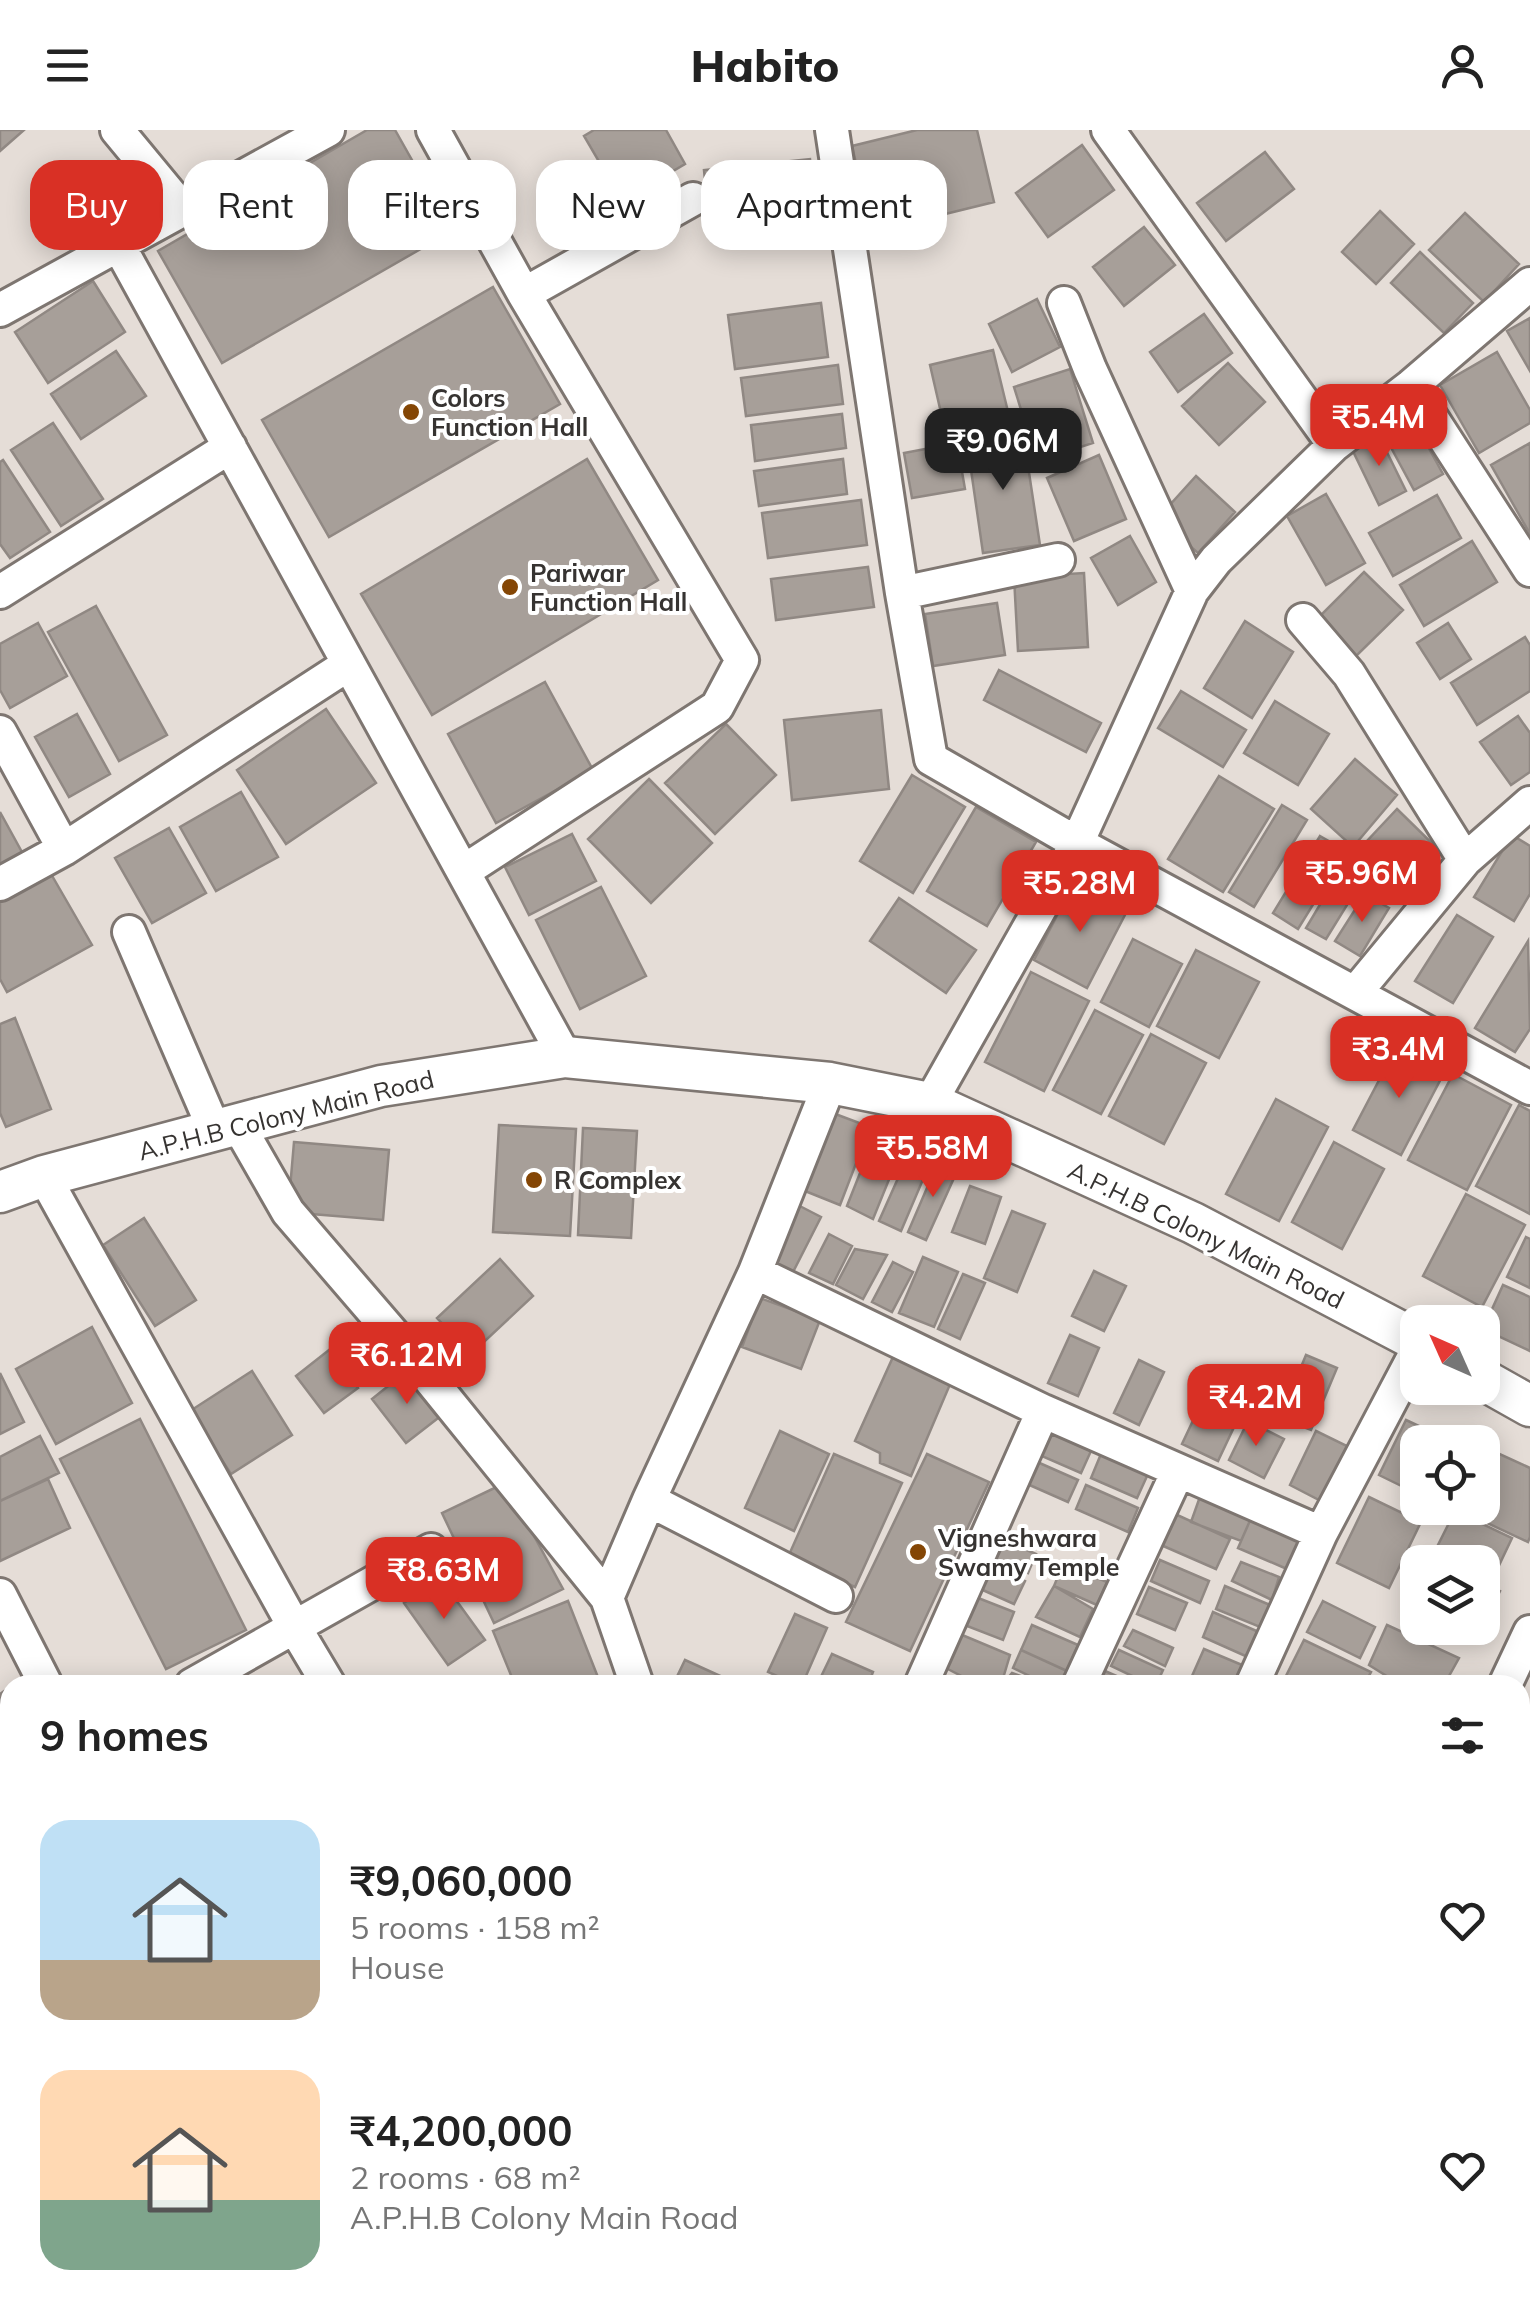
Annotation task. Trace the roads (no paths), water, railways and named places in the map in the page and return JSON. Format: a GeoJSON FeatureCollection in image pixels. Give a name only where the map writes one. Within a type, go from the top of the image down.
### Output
{"type":"FeatureCollection","features":[{"type":"Feature","properties":{"kind":"street"},"geometry":{"type":"LineString","coordinates":[[117,130],[183,209]]}},
{"type":"Feature","properties":{"kind":"street"},"geometry":{"type":"LineString","coordinates":[[274,160],[328,130]]}},
{"type":"Feature","properties":{"kind":"street"},"geometry":{"type":"LineString","coordinates":[[432,130],[524,294],[742,660],[717,707],[464,870]]}},
{"type":"Feature","properties":{"kind":"street"},"geometry":{"type":"LineString","coordinates":[[832,130],[931,759],[1077,843],[1530,1088]]}},
{"type":"Feature","properties":{"kind":"street"},"geometry":{"type":"LineString","coordinates":[[1108,130],[1334,445]]}},
{"type":"Feature","properties":{"kind":"street"},"geometry":{"type":"LineString","coordinates":[[524,294],[693,199]]}},
{"type":"Feature","properties":{"kind":"street"},"geometry":{"type":"LineString","coordinates":[[0,310],[112,250]]}},
{"type":"Feature","properties":{"kind":"street"},"geometry":{"type":"LineString","coordinates":[[121,250],[565,1057]]}},
{"type":"Feature","properties":{"kind":"street"},"geometry":{"type":"LineString","coordinates":[[930,1103],[1077,843],[1192,591],[1216,560],[1334,445],[1411,386],[1530,284]]}},
{"type":"Feature","properties":{"kind":"street"},"geometry":{"type":"LineString","coordinates":[[1064,303],[1192,591]]}},
{"type":"Feature","properties":{"kind":"street"},"geometry":{"type":"LineString","coordinates":[[1411,386],[1530,570]]}},
{"type":"Feature","properties":{"kind":"street"},"geometry":{"type":"LineString","coordinates":[[0,592],[230,447]]}},
{"type":"Feature","properties":{"kind":"street"},"geometry":{"type":"LineString","coordinates":[[902,593],[1058,560]]}},
{"type":"Feature","properties":{"kind":"street"},"geometry":{"type":"LineString","coordinates":[[1302,620],[1349,674],[1465,860]]}},
{"type":"Feature","properties":{"kind":"street"},"geometry":{"type":"LineString","coordinates":[[0,884],[64,849],[349,664]]}},
{"type":"Feature","properties":{"kind":"street"},"geometry":{"type":"LineString","coordinates":[[0,732],[64,849]]}},
{"type":"Feature","properties":{"kind":"street"},"geometry":{"type":"LineString","coordinates":[[1356,992],[1465,860],[1530,803]]}},
{"type":"Feature","properties":{"kind":"street"},"geometry":{"type":"LineString","coordinates":[[129,932],[225,1126],[288,1212],[607,1598],[634,1675]]}},
{"type":"Feature","properties":{"kind":"street","name":"A.P.H.B Colony Main Road"},"geometry":{"type":"LineString","coordinates":[[0,1192],[44,1176],[380,1086],[565,1057],[830,1083],[930,1103],[1193,1223],[1400,1335]]}},
{"type":"Feature","properties":{"kind":"street"},"geometry":{"type":"LineString","coordinates":[[607,1598],[755,1272],[830,1083]]}},
{"type":"Feature","properties":{"kind":"street"},"geometry":{"type":"LineString","coordinates":[[44,1176],[323,1675]]}},
{"type":"Feature","properties":{"kind":"street"},"geometry":{"type":"LineString","coordinates":[[755,1272],[1043,1411],[1321,1533]]}},
{"type":"Feature","properties":{"kind":"street"},"geometry":{"type":"LineString","coordinates":[[1257,1675],[1321,1533],[1400,1380]]}},
{"type":"Feature","properties":{"kind":"street"},"geometry":{"type":"LineString","coordinates":[[1500,1389],[1530,1406]]}},
{"type":"Feature","properties":{"kind":"street"},"geometry":{"type":"LineString","coordinates":[[925,1675],[1043,1411]]}},
{"type":"Feature","properties":{"kind":"street"},"geometry":{"type":"LineString","coordinates":[[1084,1675],[1178,1471]]}},
{"type":"Feature","properties":{"kind":"street"},"geometry":{"type":"LineString","coordinates":[[649,1500],[836,1596]]}},
{"type":"Feature","properties":{"kind":"street"},"geometry":{"type":"LineString","coordinates":[[210,1675],[432,1550]]}},
{"type":"Feature","properties":{"kind":"street"},"geometry":{"type":"LineString","coordinates":[[0,1595],[41,1675]]}},
{"type":"Feature","properties":{"kind":"street"},"geometry":{"type":"LineString","coordinates":[[1510,1675],[1530,1632]]}},
{"type":"Feature","properties":{"kind":"place","name":"Colors Function Hall"},"geometry":{"type":"Point","coordinates":[411,412]}},
{"type":"Feature","properties":{"kind":"place","name":"Pariwar Function Hall"},"geometry":{"type":"Point","coordinates":[510,587]}},
{"type":"Feature","properties":{"kind":"place","name":"R Complex"},"geometry":{"type":"Point","coordinates":[534,1180]}},
{"type":"Feature","properties":{"kind":"place","name":"Vigneshwara Swamy Temple"},"geometry":{"type":"Point","coordinates":[918,1552]}}]}
